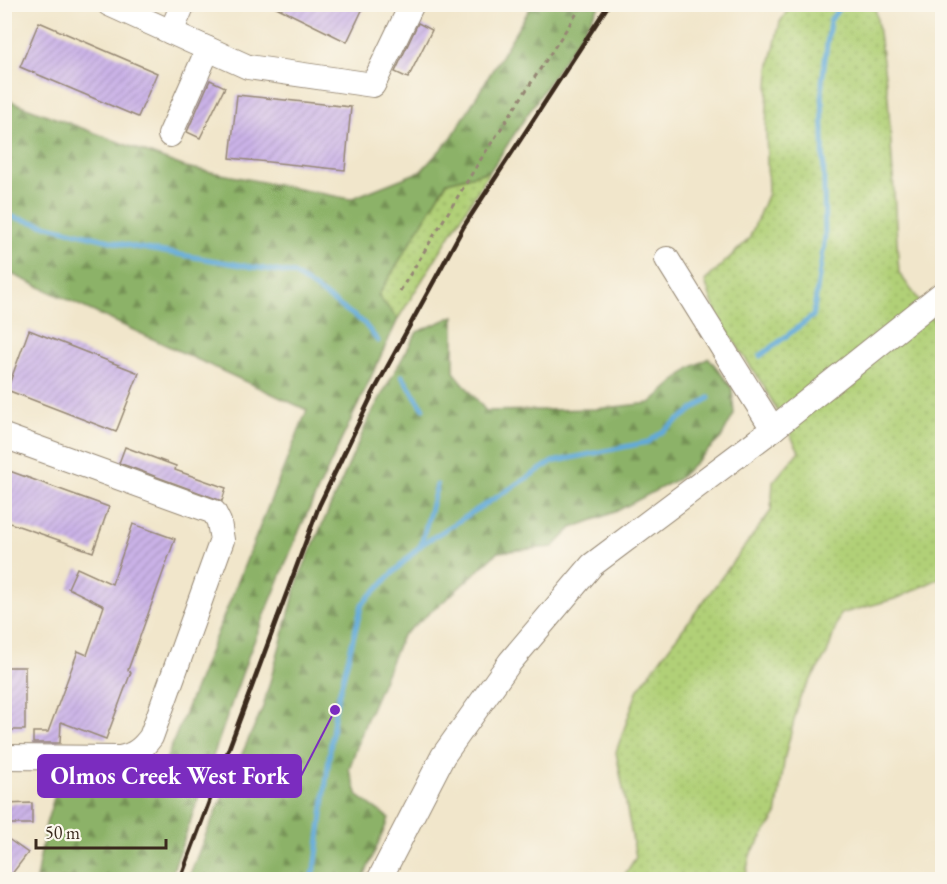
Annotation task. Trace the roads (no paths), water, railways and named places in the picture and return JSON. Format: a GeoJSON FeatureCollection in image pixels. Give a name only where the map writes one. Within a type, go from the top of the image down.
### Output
{"type":"FeatureCollection","features":[{"type":"Feature","properties":{"kind":"lane"},"geometry":{"type":"LineString","coordinates":[[109,4],[248,68],[373,85],[412,4]]}},
{"type":"Feature","properties":{"kind":"lane"},"geometry":{"type":"LineString","coordinates":[[171,32],[183,4]]}},
{"type":"Feature","properties":{"kind":"lane"},"geometry":{"type":"LineString","coordinates":[[170,135],[208,49]]}},
{"type":"Feature","properties":{"kind":"lane"},"geometry":{"type":"LineString","coordinates":[[667,259],[773,429]]}},
{"type":"Feature","properties":{"kind":"lane"},"geometry":{"type":"LineString","coordinates":[[379,879],[443,756],[510,662],[592,565],[773,429],[942,294]]}},
{"type":"Feature","properties":{"kind":"lane"},"geometry":{"type":"LineString","coordinates":[[4,436],[214,512],[219,522],[222,540],[151,737],[144,747],[134,755],[120,758],[4,757]]}},
{"type":"Feature","properties":{"kind":"waterway"},"geometry":{"type":"LineString","coordinates":[[760,356],[813,316],[825,237],[822,82],[830,21],[842,4]]}},
{"type":"Feature","properties":{"kind":"waterway"},"geometry":{"type":"LineString","coordinates":[[4,215],[135,247],[294,274],[363,322],[378,341]]}},
{"type":"Feature","properties":{"kind":"waterway"},"geometry":{"type":"LineString","coordinates":[[402,376],[423,408]]}},
{"type":"Feature","properties":{"kind":"waterway"},"geometry":{"type":"LineString","coordinates":[[310,880],[316,863],[335,710],[362,604],[421,545],[552,462],[648,442],[709,398]]}},
{"type":"Feature","properties":{"kind":"waterway"},"geometry":{"type":"LineString","coordinates":[[421,545],[437,485]]}},
{"type":"Feature","properties":{"kind":"railway"},"geometry":{"type":"LineString","coordinates":[[180,880],[319,506],[373,393],[464,226],[609,4]]}},
{"type":"Feature","properties":{"kind":"place","name":"Olmos Creek West Fork"},"geometry":{"type":"Point","coordinates":[335,710]}}]}
